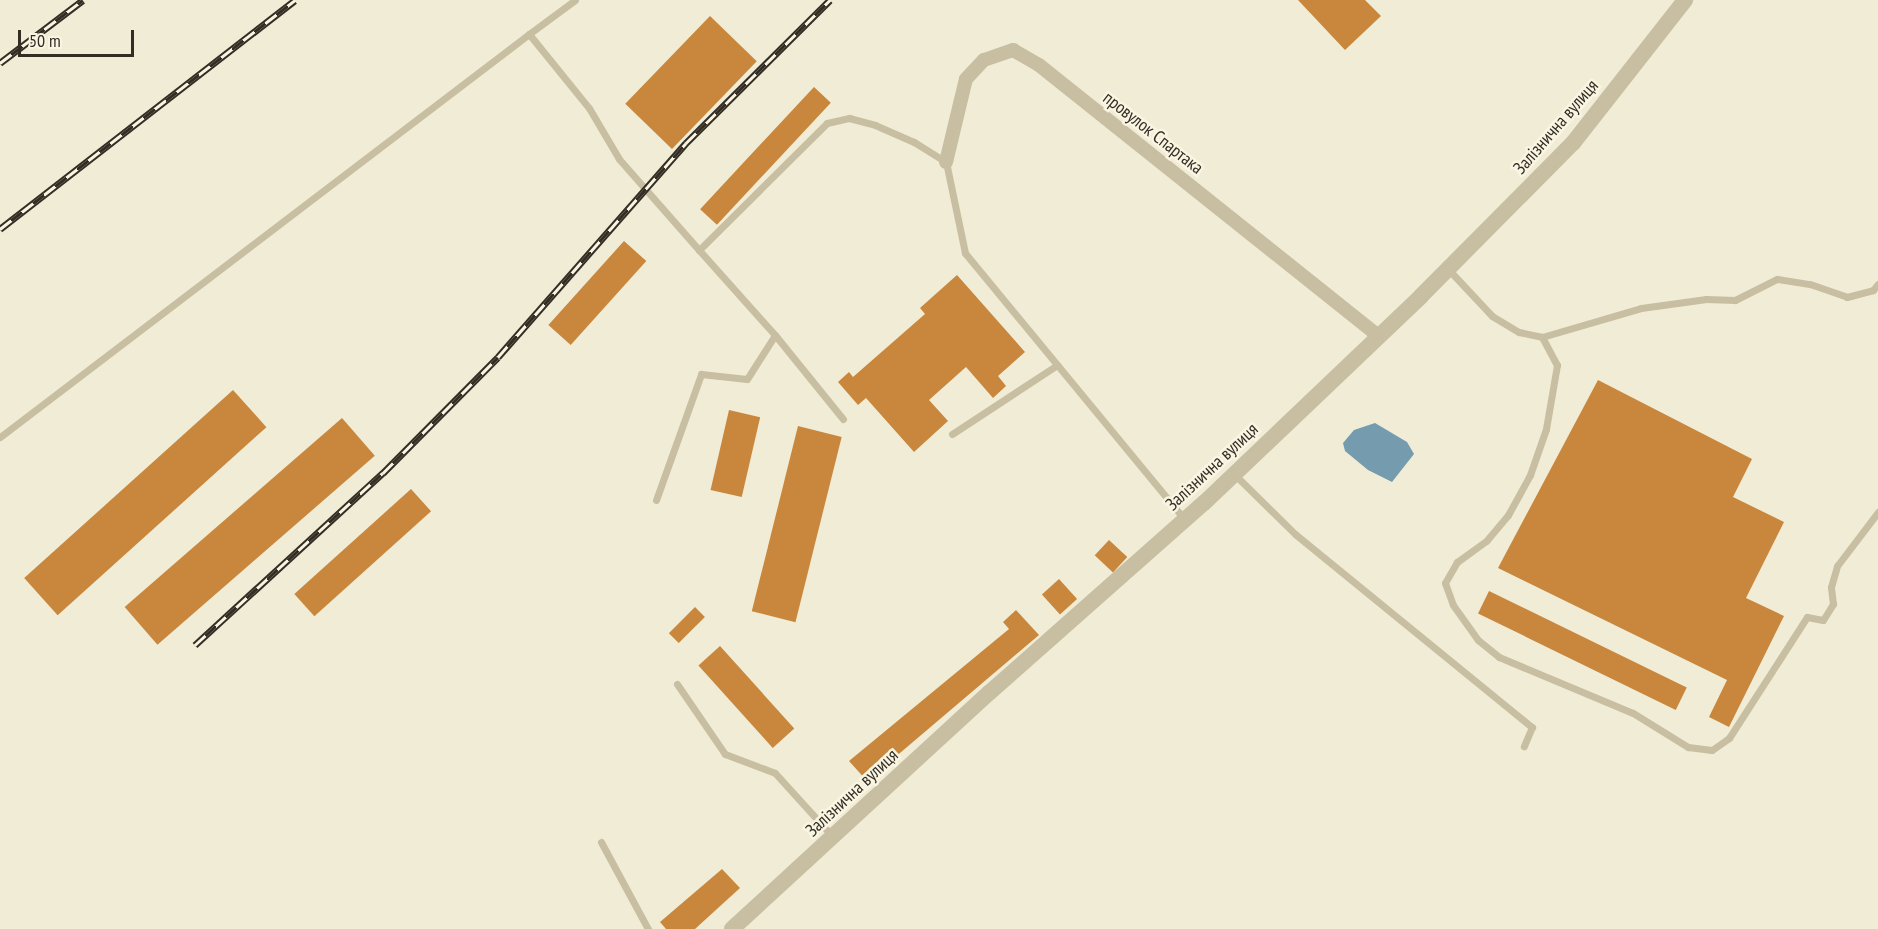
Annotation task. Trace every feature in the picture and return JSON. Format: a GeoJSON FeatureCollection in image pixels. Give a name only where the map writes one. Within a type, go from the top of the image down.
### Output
{"type":"FeatureCollection","features":[{"type":"Feature","properties":{"kind":"street","name":"Залізнична вулиця"},"geometry":{"type":"LineString","coordinates":[[732,929],[1185,520],[1380,336],[1573,143],[1685,0]]}},
{"type":"Feature","properties":{"kind":"street","name":"провулок Спартака"},"geometry":{"type":"LineString","coordinates":[[946,162],[966,79],[984,60],[1013,50],[1039,65],[1380,336]]}},
{"type":"Feature","properties":{"kind":"lane"},"geometry":{"type":"LineString","coordinates":[[0,437],[574,0]]}},
{"type":"Feature","properties":{"kind":"lane"},"geometry":{"type":"LineString","coordinates":[[529,34],[589,108],[619,159],[775,335],[843,419]]}},
{"type":"Feature","properties":{"kind":"lane"},"geometry":{"type":"LineString","coordinates":[[699,250],[827,123],[849,117],[914,142],[946,162],[965,253],[1185,520]]}},
{"type":"Feature","properties":{"kind":"lane"},"geometry":{"type":"LineString","coordinates":[[1448,269],[1492,316],[1519,332],[1542,337],[1641,308],[1706,300],[1735,300],[1777,279],[1810,284],[1847,297],[1873,290],[1878,284]]}},
{"type":"Feature","properties":{"kind":"lane"},"geometry":{"type":"LineString","coordinates":[[656,500],[701,374],[747,379],[775,335]]}},
{"type":"Feature","properties":{"kind":"lane"},"geometry":{"type":"LineString","coordinates":[[1542,337],[1557,365],[1546,429],[1530,476],[1508,516],[1486,541],[1457,561],[1445,583],[1454,605],[1478,640],[1499,657],[1633,713],[1688,747],[1712,750],[1728,738],[1807,617],[1823,620],[1833,604],[1831,587],[1837,566],[1878,512]]}},
{"type":"Feature","properties":{"kind":"lane"},"geometry":{"type":"LineString","coordinates":[[952,434],[1057,365]]}},
{"type":"Feature","properties":{"kind":"lane"},"geometry":{"type":"LineString","coordinates":[[1234,475],[1295,534],[1532,727],[1524,746]]}},
{"type":"Feature","properties":{"kind":"lane"},"geometry":{"type":"LineString","coordinates":[[677,684],[725,754],[775,774],[833,837]]}},
{"type":"Feature","properties":{"kind":"lane"},"geometry":{"type":"LineString","coordinates":[[601,842],[648,929]]}},
{"type":"Feature","properties":{"kind":"water"},"geometry":{"type":"Polygon","coordinates":[[[1375,423],[1407,442],[1414,454],[1392,482],[1368,470],[1345,451],[1343,443],[1354,430],[1375,423]]]}},
{"type":"Feature","properties":{"kind":"building"},"geometry":{"type":"Polygon","coordinates":[[[1298,0],[1365,0],[1381,16],[1345,50],[1298,0]]]}},
{"type":"Feature","properties":{"kind":"building"},"geometry":{"type":"Polygon","coordinates":[[[710,16],[757,61],[672,149],[625,104],[710,16]]]}},
{"type":"Feature","properties":{"kind":"building"},"geometry":{"type":"Polygon","coordinates":[[[814,87],[831,103],[717,225],[700,209],[814,87]]]}},
{"type":"Feature","properties":{"kind":"building"},"geometry":{"type":"Polygon","coordinates":[[[624,241],[646,261],[571,345],[548,325],[624,241]]]}},
{"type":"Feature","properties":{"kind":"building"},"geometry":{"type":"Polygon","coordinates":[[[957,275],[1025,352],[998,376],[1006,386],[993,398],[966,367],[929,400],[948,421],[914,452],[866,398],[858,405],[838,382],[849,372],[853,377],[925,314],[920,308],[957,275]]]}},
{"type":"Feature","properties":{"kind":"building"},"geometry":{"type":"Polygon","coordinates":[[[1598,380],[1752,459],[1733,497],[1784,522],[1746,598],[1784,616],[1729,727],[1709,717],[1727,680],[1498,568],[1598,380]]]}},
{"type":"Feature","properties":{"kind":"building"},"geometry":{"type":"Polygon","coordinates":[[[233,390],[266,427],[58,615],[24,578],[233,390]]]}},
{"type":"Feature","properties":{"kind":"building"},"geometry":{"type":"Polygon","coordinates":[[[729,410],[760,417],[742,497],[711,490],[729,410]]]}},
{"type":"Feature","properties":{"kind":"building"},"geometry":{"type":"Polygon","coordinates":[[[342,418],[375,456],[157,645],[125,607],[342,418]]]}},
{"type":"Feature","properties":{"kind":"building"},"geometry":{"type":"Polygon","coordinates":[[[798,426],[842,437],[795,622],[752,611],[798,426]]]}},
{"type":"Feature","properties":{"kind":"building"},"geometry":{"type":"Polygon","coordinates":[[[411,489],[431,511],[314,616],[294,594],[411,489]]]}},
{"type":"Feature","properties":{"kind":"building"},"geometry":{"type":"Polygon","coordinates":[[[1109,540],[1127,557],[1113,572],[1095,555],[1109,540]]]}},
{"type":"Feature","properties":{"kind":"building"},"geometry":{"type":"Polygon","coordinates":[[[1059,579],[1077,599],[1060,614],[1042,594],[1059,579]]]}},
{"type":"Feature","properties":{"kind":"building"},"geometry":{"type":"Polygon","coordinates":[[[1489,591],[1687,687],[1676,710],[1478,613],[1489,591]]]}},
{"type":"Feature","properties":{"kind":"building"},"geometry":{"type":"Polygon","coordinates":[[[695,607],[705,617],[679,643],[669,633],[695,607]]]}},
{"type":"Feature","properties":{"kind":"building"},"geometry":{"type":"Polygon","coordinates":[[[1016,610],[1039,635],[867,781],[849,761],[1009,629],[1003,622],[1016,610]]]}},
{"type":"Feature","properties":{"kind":"building"},"geometry":{"type":"Polygon","coordinates":[[[720,646],[794,728],[773,748],[698,665],[720,646]]]}},
{"type":"Feature","properties":{"kind":"building"},"geometry":{"type":"Polygon","coordinates":[[[722,869],[740,888],[695,929],[666,929],[660,922],[722,869]]]}},
{"type":"Feature","properties":{"kind":"railway"},"geometry":{"type":"LineString","coordinates":[[0,63],[83,0]]}},
{"type":"Feature","properties":{"kind":"railway"},"geometry":{"type":"LineString","coordinates":[[0,229],[295,0]]}},
{"type":"Feature","properties":{"kind":"railway"},"geometry":{"type":"LineString","coordinates":[[195,645],[383,473],[498,357],[686,143],[830,0]]}}]}
